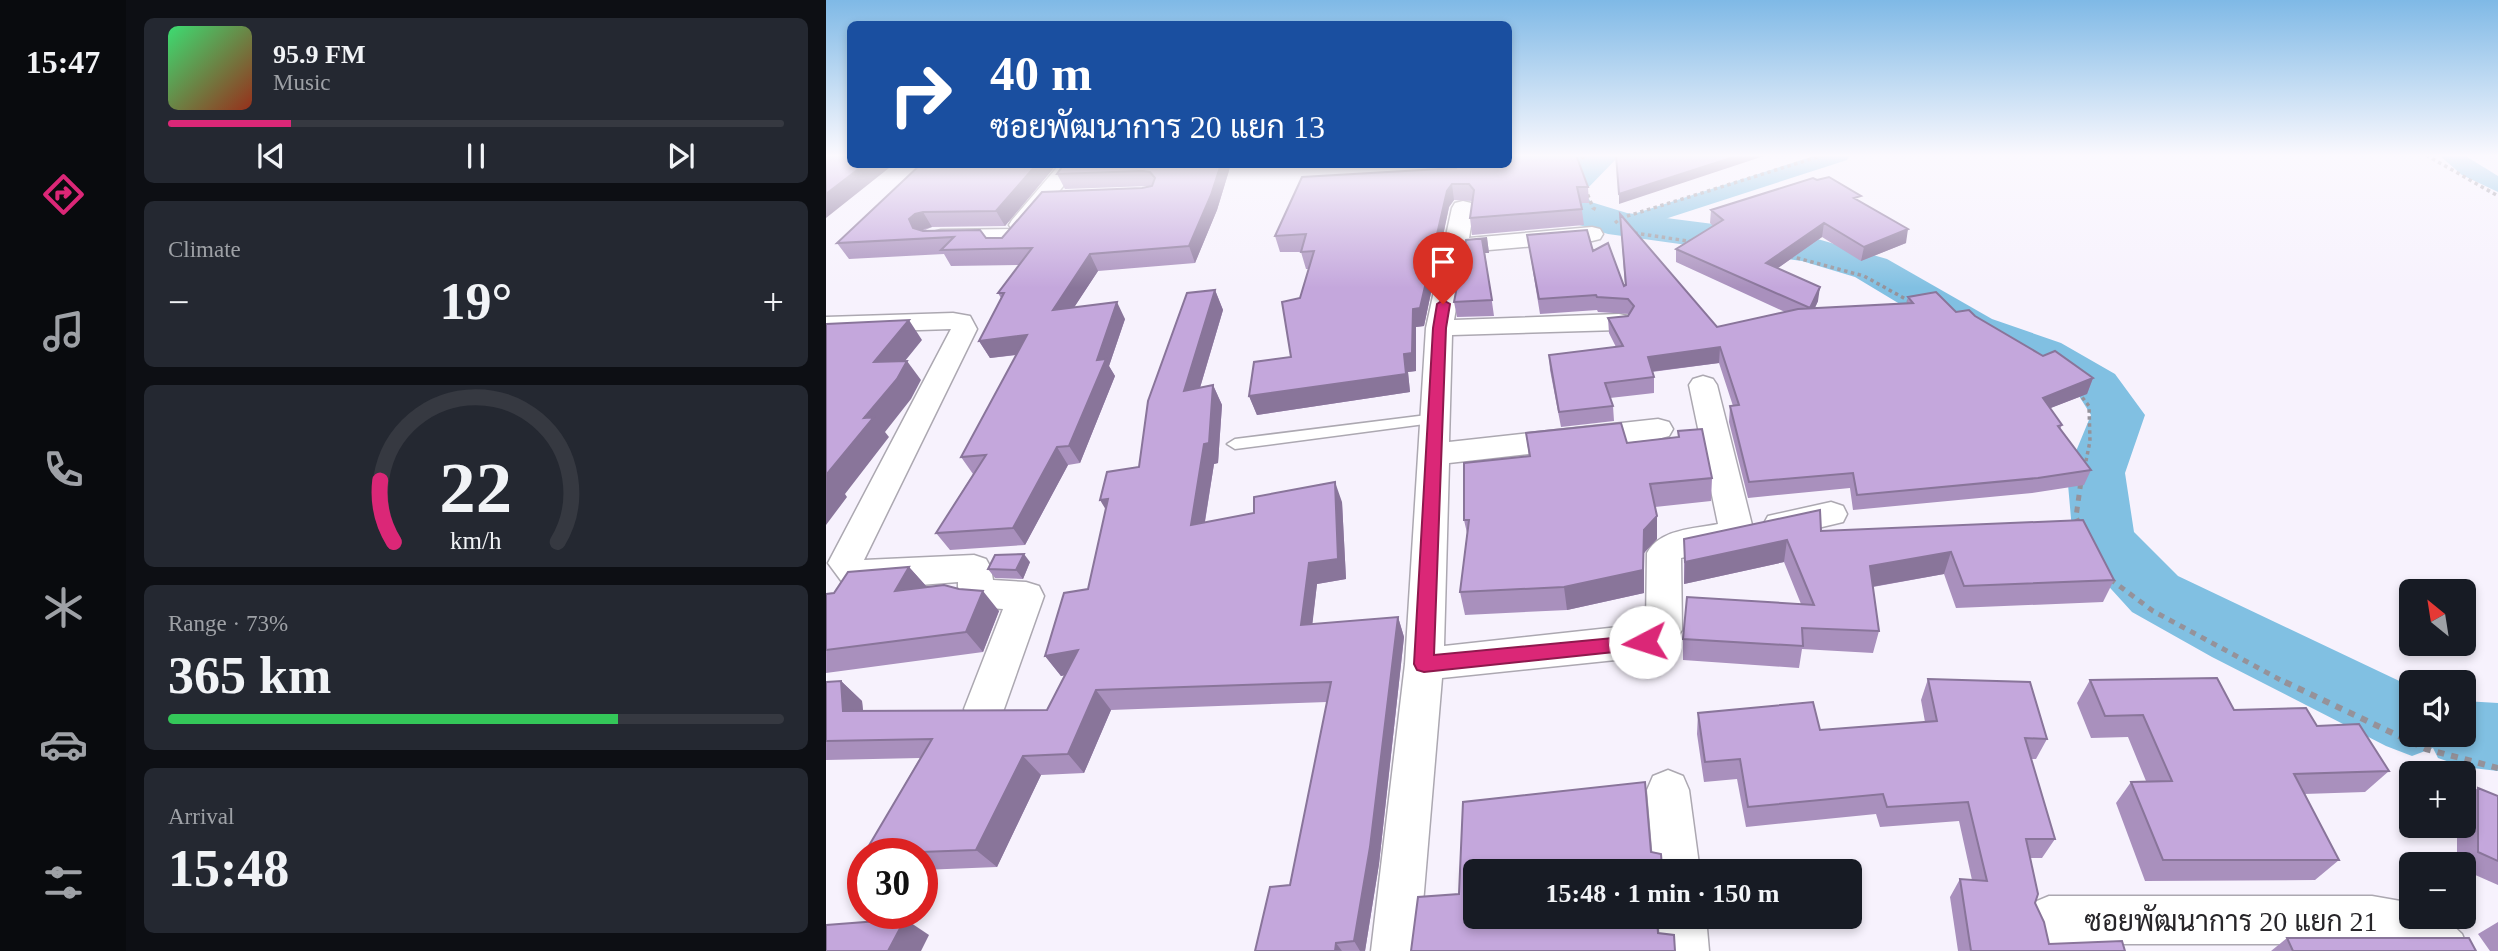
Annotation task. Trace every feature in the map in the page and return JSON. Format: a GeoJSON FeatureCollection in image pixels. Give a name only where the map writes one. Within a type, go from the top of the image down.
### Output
{"type":"FeatureCollection","features":[{"type":"Feature","properties":{"kind":"street"},"geometry":{"type":"LineString","coordinates":[[933,237],[1007,242],[1042,199]]}},
{"type":"Feature","properties":{"kind":"street"},"geometry":{"type":"LineString","coordinates":[[1395,951],[1424,664],[1439,328],[1463,208]]}},
{"type":"Feature","properties":{"kind":"street"},"geometry":{"type":"LineString","coordinates":[[1456,246],[1592,234]]}},
{"type":"Feature","properties":{"kind":"street"},"geometry":{"type":"LineString","coordinates":[[826,325],[953,321],[961,323],[964,329],[845,564],[857,576],[974,568],[976,593],[1026,596],[984,709]]}},
{"type":"Feature","properties":{"kind":"street"},"geometry":{"type":"LineString","coordinates":[[1439,328],[1619,322]]}},
{"type":"Feature","properties":{"kind":"street"},"geometry":{"type":"LineString","coordinates":[[1703,385],[1737,533]]}},
{"type":"Feature","properties":{"kind":"street"},"geometry":{"type":"LineString","coordinates":[[1433,454],[1658,429]]}},
{"type":"Feature","properties":{"kind":"street"},"geometry":{"type":"LineString","coordinates":[[1424,664],[1645,642],[1656,638],[1664,630],[1664,553],[1667,549],[1831,514]]}},
{"type":"Feature","properties":{"kind":"street"},"geometry":{"type":"LineString","coordinates":[[1668,790],[1676,859]]}},
{"type":"Feature","properties":{"kind":"street","name":"ซอยพัฒนาการ 20 แยก 21"},"geometry":{"type":"LineString","coordinates":[[2049,920],[2372,920],[2407,923],[2438,942],[2445,951]]}},
{"type":"Feature","properties":{"kind":"street"},"geometry":{"type":"LineString","coordinates":[[1683,929],[1685,951]]}},
{"type":"Feature","properties":{"kind":"lane"},"geometry":{"type":"LineString","coordinates":[[1235,444],[1435,419]]}},
{"type":"Feature","properties":{"kind":"path"},"geometry":{"type":"LineString","coordinates":[[1589,199],[1593,208],[1602,212]]}},
{"type":"Feature","properties":{"kind":"path"},"geometry":{"type":"LineString","coordinates":[[1612,215],[1621,218],[1631,216],[1684,199]]}},
{"type":"Feature","properties":{"kind":"path"},"geometry":{"type":"LineString","coordinates":[[1630,233],[1705,243]]}},
{"type":"Feature","properties":{"kind":"path"},"geometry":{"type":"LineString","coordinates":[[1780,254],[1805,258],[1864,276],[1916,305]]}},
{"type":"Feature","properties":{"kind":"path"},"geometry":{"type":"LineString","coordinates":[[2075,388],[2089,406],[2090,441],[2076,517],[2081,528]]}},
{"type":"Feature","properties":{"kind":"path"},"geometry":{"type":"LineString","coordinates":[[2101,573],[2153,611],[2313,697],[2426,749],[2498,768]]}},
{"type":"Feature","properties":{"kind":"building"},"geometry":{"type":"Polygon","coordinates":[[[883,199],[1006,199],[996,211],[923,212],[909,219],[913,228],[923,231],[980,230],[986,238],[1002,238],[1036,199],[1209,199],[1189,246],[1090,254],[1053,310],[1117,302],[1097,360],[1106,359],[1069,446],[1057,447],[1013,528],[936,533],[986,455],[961,457],[1027,335],[979,341],[1004,293],[998,293],[1032,248],[941,250],[954,237],[837,243],[883,199]]]}},
{"type":"Feature","properties":{"kind":"building"},"geometry":{"type":"Polygon","coordinates":[[[1292,199],[1445,199],[1420,308],[1413,309],[1412,353],[1404,354],[1406,374],[1249,396],[1254,362],[1291,357],[1282,302],[1300,298],[1314,251],[1301,252],[1306,234],[1275,236],[1292,199]]]}},
{"type":"Feature","properties":{"kind":"building"},"geometry":{"type":"Polygon","coordinates":[[[1473,199],[1580,199],[1582,209],[1470,218],[1473,199]]]}},
{"type":"Feature","properties":{"kind":"building"},"geometry":{"type":"Polygon","coordinates":[[[1745,199],[1856,199],[1908,229],[1864,247],[1824,223],[1766,263],[1820,287],[1810,308],[1676,249],[1723,220],[1711,210],[1745,199]]]}},
{"type":"Feature","properties":{"kind":"building"},"geometry":{"type":"Polygon","coordinates":[[[1620,214],[1717,327],[1798,309],[1913,303],[1908,297],[1936,292],[1956,312],[1969,310],[2043,356],[2055,351],[2093,378],[2043,398],[2062,425],[2058,426],[2091,470],[2038,478],[1857,495],[1853,473],[1749,482],[1730,406],[1739,405],[1720,347],[1648,357],[1654,377],[1605,383],[1613,406],[1559,412],[1549,355],[1623,346],[1608,318],[1628,316],[1634,306],[1628,299],[1596,295],[1539,299],[1527,235],[1587,230],[1593,251],[1608,243],[1624,286],[1620,214]]]}},
{"type":"Feature","properties":{"kind":"building"},"geometry":{"type":"Polygon","coordinates":[[[1487,238],[1482,239],[1492,300],[1454,302],[1466,240],[1487,238]]]}},
{"type":"Feature","properties":{"kind":"building"},"geometry":{"type":"Polygon","coordinates":[[[1215,290],[1184,391],[1213,385],[1209,443],[1204,444],[1191,525],[1254,513],[1254,497],[1335,482],[1338,559],[1309,563],[1301,625],[1398,617],[1370,847],[1354,941],[1336,943],[1335,951],[1255,951],[1270,887],[1290,885],[1331,682],[1096,690],[1068,754],[1023,756],[976,850],[938,851],[938,838],[873,838],[932,739],[826,741],[826,682],[841,681],[843,711],[1047,710],[1078,650],[1045,656],[1064,593],[1088,589],[1108,499],[1100,500],[1107,472],[1139,467],[1148,401],[1187,293],[1215,290]]]}},
{"type":"Feature","properties":{"kind":"building"},"geometry":{"type":"Polygon","coordinates":[[[909,320],[874,362],[907,361],[897,379],[864,418],[874,417],[826,475],[826,324],[909,320]]]}},
{"type":"Feature","properties":{"kind":"building"},"geometry":{"type":"Polygon","coordinates":[[[1621,423],[1627,443],[1679,437],[1678,431],[1702,429],[1712,478],[1650,484],[1657,516],[1644,530],[1643,570],[1564,587],[1460,592],[1469,520],[1464,520],[1464,463],[1530,456],[1526,433],[1621,423]]]}},
{"type":"Feature","properties":{"kind":"building"},"geometry":{"type":"Polygon","coordinates":[[[1820,510],[1821,531],[2083,520],[2114,580],[1964,586],[1951,552],[1870,566],[1879,631],[1802,628],[1803,646],[1683,639],[1687,597],[1814,605],[1787,540],[1685,562],[1684,539],[1820,510]]]}},
{"type":"Feature","properties":{"kind":"building"},"geometry":{"type":"Polygon","coordinates":[[[1024,554],[1016,570],[988,569],[995,555],[1024,554]]]}},
{"type":"Feature","properties":{"kind":"building"},"geometry":{"type":"Polygon","coordinates":[[[909,567],[895,591],[944,585],[983,591],[966,632],[826,650],[826,594],[834,593],[848,572],[909,567]]]}},
{"type":"Feature","properties":{"kind":"building"},"geometry":{"type":"Polygon","coordinates":[[[2217,678],[2234,710],[2306,708],[2317,726],[2359,724],[2389,771],[2294,774],[2339,860],[2163,860],[2131,782],[2172,781],[2143,715],[2105,716],[2090,680],[2217,678]]]}},
{"type":"Feature","properties":{"kind":"building"},"geometry":{"type":"Polygon","coordinates":[[[1928,679],[2030,682],[2047,739],[2025,738],[2055,839],[2026,839],[2038,894],[2035,903],[2044,922],[2049,944],[2122,941],[2125,951],[1971,951],[1960,879],[1987,881],[1968,802],[1887,807],[1883,794],[1748,807],[1740,759],[1705,762],[1698,713],[1813,702],[1820,730],[1937,721],[1928,679]]]}},
{"type":"Feature","properties":{"kind":"building"},"geometry":{"type":"Polygon","coordinates":[[[1645,782],[1651,852],[1661,854],[1661,859],[1463,859],[1463,929],[1658,929],[1658,933],[1674,935],[1675,951],[1411,951],[1418,897],[1459,894],[1463,802],[1645,782]]]}},
{"type":"Feature","properties":{"kind":"building"},"geometry":{"type":"Polygon","coordinates":[[[2478,788],[2498,796],[2498,861],[2478,852],[2478,788]]]}},
{"type":"Feature","properties":{"kind":"building"},"geometry":{"type":"Polygon","coordinates":[[[847,923],[847,929],[900,929],[888,951],[826,951],[826,925],[847,923]]]}},
{"type":"Feature","properties":{"kind":"building"},"geometry":{"type":"Polygon","coordinates":[[[2287,938],[2469,938],[2476,951],[2293,951],[2287,938]]]}},
{"type":"Feature","properties":{"kind":"waterway"},"geometry":{"type":"LineString","coordinates":[[1569,199],[1577,211],[1623,225],[1807,249],[1871,268],[1975,329],[2043,354],[2097,385],[2118,415],[2096,473],[2104,541],[2155,594],[2399,717]]}},
{"type":"Feature","properties":{"kind":"waterway"},"geometry":{"type":"LineString","coordinates":[[1623,225],[1702,199]]}},
{"type":"Feature","properties":{"kind":"waterway"},"geometry":{"type":"LineString","coordinates":[[2476,735],[2498,737]]}},
{"type":"Feature","properties":{"kind":"route"},"geometry":{"type":"LineString","coordinates":[[1443,304],[1439,328],[1424,664],[1645,642]]}}]}
